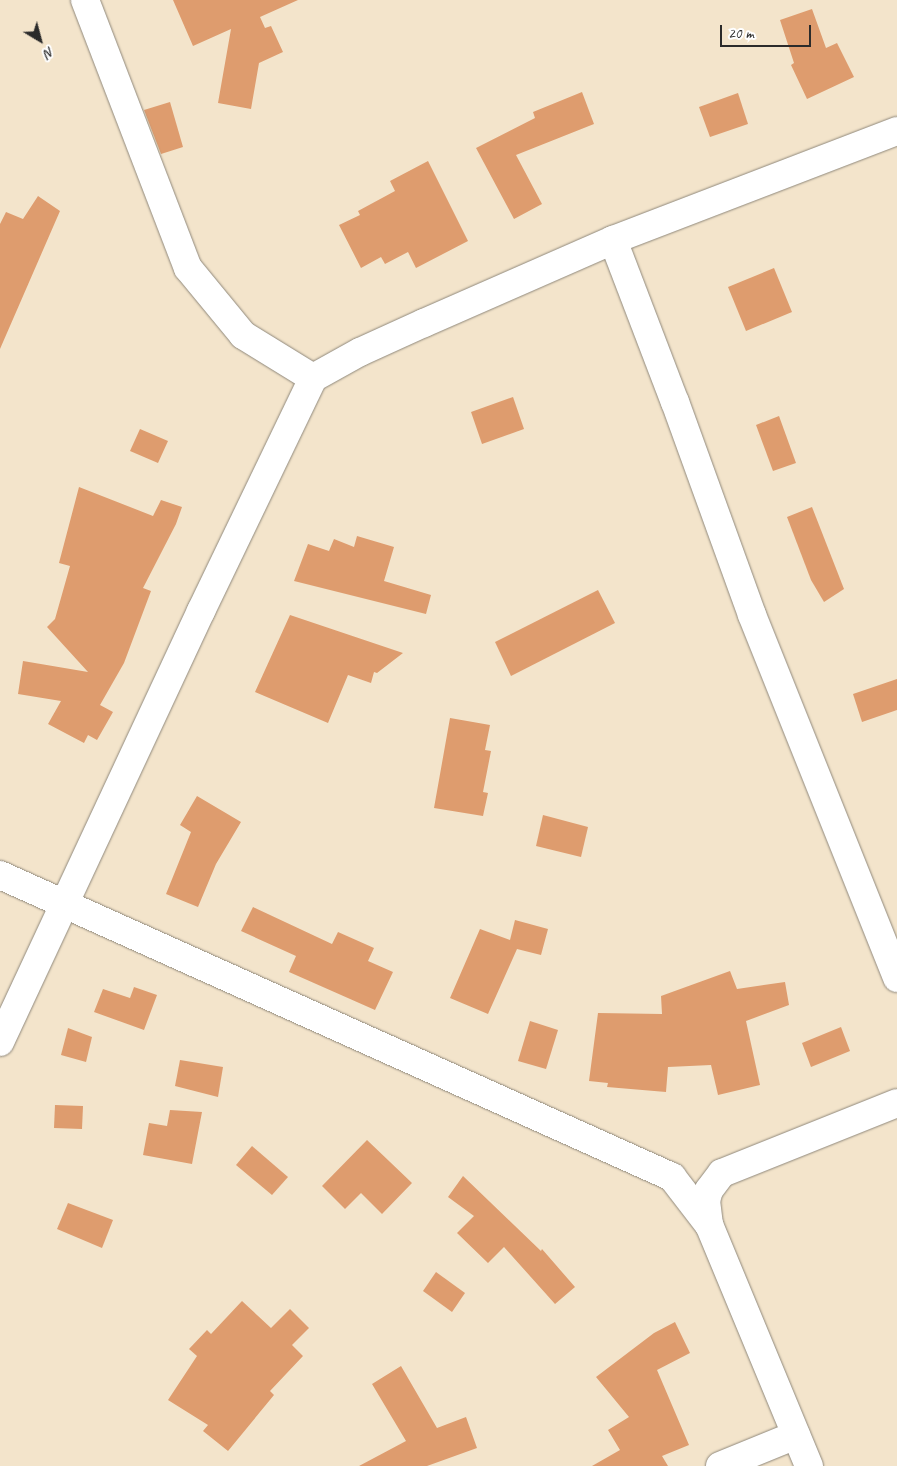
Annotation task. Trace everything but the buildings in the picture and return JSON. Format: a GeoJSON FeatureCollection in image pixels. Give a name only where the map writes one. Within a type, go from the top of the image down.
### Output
{"type":"FeatureCollection","features":[{"type":"Feature","properties":{"kind":"street"},"geometry":{"type":"LineString","coordinates":[[85,0],[188,268],[243,335],[313,378]]}},
{"type":"Feature","properties":{"kind":"street"},"geometry":{"type":"LineString","coordinates":[[0,1042],[201,611],[313,378],[360,352],[614,240],[897,131]]}},
{"type":"Feature","properties":{"kind":"street"},"geometry":{"type":"LineString","coordinates":[[614,240],[676,402],[752,615],[897,978]]}},
{"type":"Feature","properties":{"kind":"street"},"geometry":{"type":"LineString","coordinates":[[0,875],[672,1177],[709,1225],[809,1466]]}},
{"type":"Feature","properties":{"kind":"street"},"geometry":{"type":"LineString","coordinates":[[672,1177],[722,1173],[897,1103]]}},
{"type":"Feature","properties":{"kind":"street"},"geometry":{"type":"LineString","coordinates":[[709,1225],[706,1201],[709,1190],[722,1173]]}},
{"type":"Feature","properties":{"kind":"street"},"geometry":{"type":"LineString","coordinates":[[720,1466],[796,1435]]}}]}
